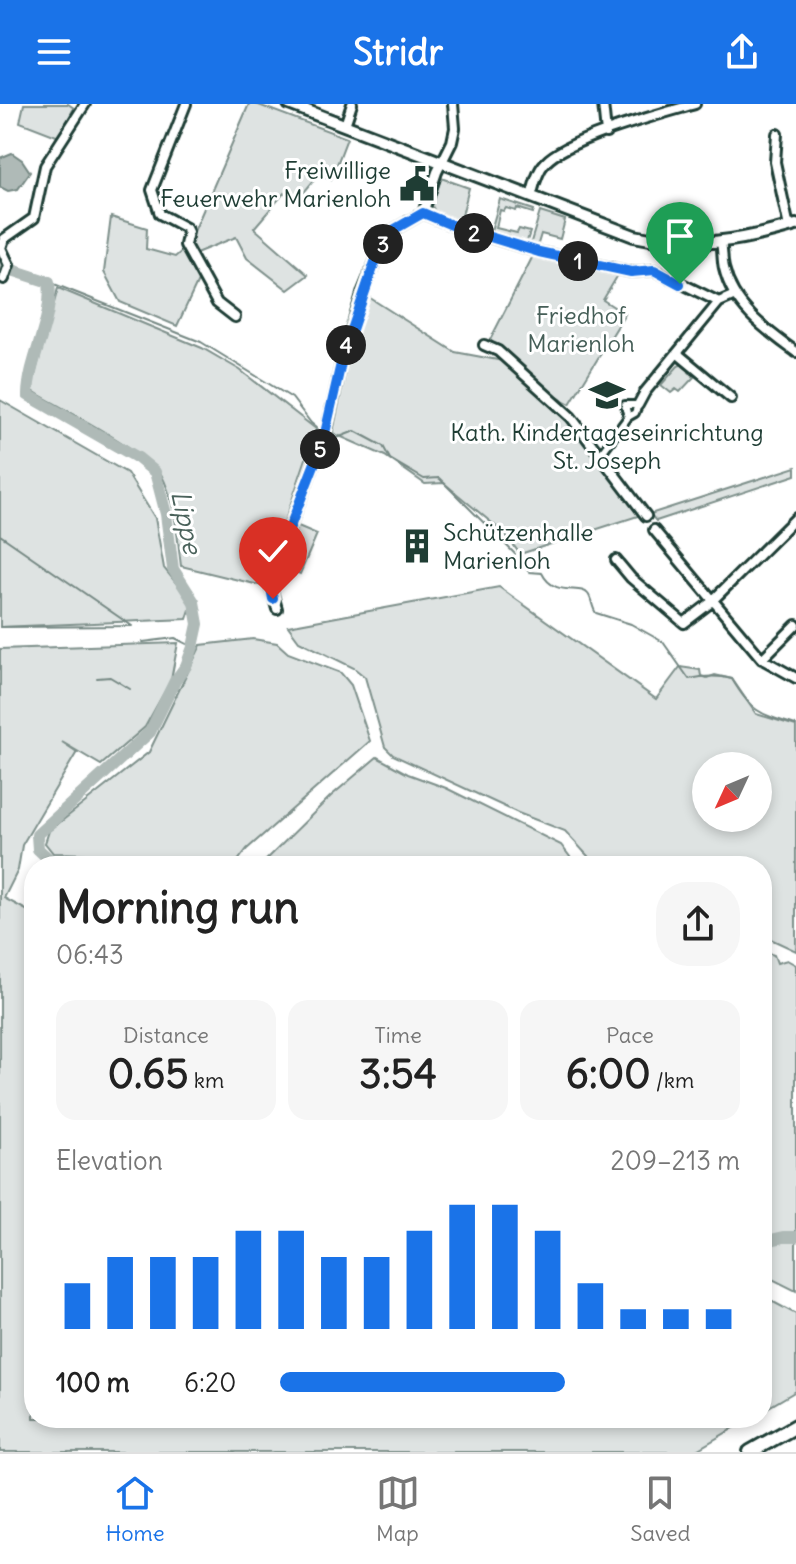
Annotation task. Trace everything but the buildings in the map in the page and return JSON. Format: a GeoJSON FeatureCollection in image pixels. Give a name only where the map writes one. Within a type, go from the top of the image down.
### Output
{"type":"FeatureCollection","features":[{"type":"Feature","properties":{"kind":"highway"},"geometry":{"type":"LineString","coordinates":[[750,1452],[796,1426]]}},
{"type":"Feature","properties":{"kind":"street"},"geometry":{"type":"LineString","coordinates":[[5,277],[9,265],[1,248],[4,239],[34,218],[45,166],[85,104]]}},
{"type":"Feature","properties":{"kind":"street"},"geometry":{"type":"LineString","coordinates":[[186,104],[152,190],[160,214],[186,228],[185,245],[217,303],[235,317]]}},
{"type":"Feature","properties":{"kind":"street"},"geometry":{"type":"LineString","coordinates":[[289,104],[634,236],[676,243],[721,243],[793,226],[775,162],[777,134]]}},
{"type":"Feature","properties":{"kind":"street"},"geometry":{"type":"LineString","coordinates":[[345,125],[352,104]]}},
{"type":"Feature","properties":{"kind":"street"},"geometry":{"type":"LineString","coordinates":[[277,609],[271,588],[274,568],[326,433],[342,359],[375,262],[388,233],[423,213],[437,172],[452,142],[455,128],[453,104]]}},
{"type":"Feature","properties":{"kind":"street"},"geometry":{"type":"LineString","coordinates":[[603,104],[606,133]]}},
{"type":"Feature","properties":{"kind":"street"},"geometry":{"type":"LineString","coordinates":[[531,197],[541,167],[559,151],[695,104]]}},
{"type":"Feature","properties":{"kind":"street"},"geometry":{"type":"LineString","coordinates":[[423,213],[454,226],[539,252],[631,272],[654,270],[719,302]]}},
{"type":"Feature","properties":{"kind":"street"},"geometry":{"type":"LineString","coordinates":[[721,243],[724,269],[735,295],[755,322],[796,352]]}},
{"type":"Feature","properties":{"kind":"street"},"geometry":{"type":"LineString","coordinates":[[600,455],[628,417],[635,413],[645,392],[719,302],[735,295]]}},
{"type":"Feature","properties":{"kind":"street"},"geometry":{"type":"LineString","coordinates":[[484,345],[498,351],[554,399],[646,516]]}},
{"type":"Feature","properties":{"kind":"street"},"geometry":{"type":"LineString","coordinates":[[678,354],[731,398]]}},
{"type":"Feature","properties":{"kind":"street"},"geometry":{"type":"LineString","coordinates":[[628,417],[625,405],[638,405]]}},
{"type":"Feature","properties":{"kind":"street"},"geometry":{"type":"LineString","coordinates":[[616,560],[631,578],[684,623],[796,518]]}},
{"type":"Feature","properties":{"kind":"street"},"geometry":{"type":"LineString","coordinates":[[654,530],[762,659],[796,678]]}},
{"type":"Feature","properties":{"kind":"street"},"geometry":{"type":"LineString","coordinates":[[762,659],[796,625]]}},
{"type":"Feature","properties":{"kind":"green space"},"geometry":{"type":"Polygon","coordinates":[[[24,104],[68,104],[74,108],[59,137],[20,122],[24,104]]]}},
{"type":"Feature","properties":{"kind":"green space"},"geometry":{"type":"Polygon","coordinates":[[[249,104],[347,138],[331,180],[319,174],[296,202],[284,193],[254,228],[308,275],[288,290],[247,258],[236,237],[196,253],[189,243],[249,104]]]}},
{"type":"Feature","properties":{"kind":"green space"},"geometry":{"type":"Polygon","coordinates":[[[441,178],[469,188],[460,223],[437,215],[432,206],[441,178]]]}},
{"type":"Feature","properties":{"kind":"green space"},"geometry":{"type":"Polygon","coordinates":[[[500,199],[534,210],[533,213],[517,208],[516,211],[500,210],[496,228],[517,233],[519,229],[530,232],[526,244],[490,234],[500,199]]]}},
{"type":"Feature","properties":{"kind":"green space"},"geometry":{"type":"Polygon","coordinates":[[[540,212],[565,220],[560,239],[541,234],[537,247],[530,245],[540,212]]]}},
{"type":"Feature","properties":{"kind":"green space"},"geometry":{"type":"Polygon","coordinates":[[[111,217],[147,228],[146,249],[175,257],[183,250],[199,279],[177,326],[120,302],[104,272],[111,217]]]}},
{"type":"Feature","properties":{"kind":"green space","name":"Friedhof Marienloh"},"geometry":{"type":"Polygon","coordinates":[[[534,254],[618,275],[603,300],[625,314],[570,404],[555,396],[490,340],[534,254]]]}},
{"type":"Feature","properties":{"kind":"green space"},"geometry":{"type":"Polygon","coordinates":[[[58,288],[202,348],[240,370],[316,429],[263,586],[181,566],[173,508],[161,474],[122,443],[31,390],[58,288]]]}},
{"type":"Feature","properties":{"kind":"green space"},"geometry":{"type":"Polygon","coordinates":[[[367,296],[455,352],[503,361],[569,419],[641,515],[520,554],[505,534],[444,483],[425,484],[385,456],[330,432],[348,353],[367,296]]]}},
{"type":"Feature","properties":{"kind":"green space"},"geometry":{"type":"Polygon","coordinates":[[[685,363],[692,369],[689,372],[694,377],[680,392],[676,389],[671,393],[661,385],[678,366],[685,363]]]}},
{"type":"Feature","properties":{"kind":"green space"},"geometry":{"type":"Polygon","coordinates":[[[0,400],[127,473],[155,518],[164,568],[192,603],[187,619],[0,627],[0,400]]]}},
{"type":"Feature","properties":{"kind":"green space"},"geometry":{"type":"Polygon","coordinates":[[[796,467],[796,475],[656,521],[650,514],[796,467]]]}},
{"type":"Feature","properties":{"kind":"green space"},"geometry":{"type":"Polygon","coordinates":[[[298,526],[317,534],[300,574],[281,566],[298,526]]]}},
{"type":"Feature","properties":{"kind":"green space"},"geometry":{"type":"Polygon","coordinates":[[[499,587],[656,699],[680,667],[700,670],[701,676],[707,678],[715,675],[732,679],[756,714],[796,726],[796,951],[772,940],[772,856],[588,856],[565,831],[518,813],[393,755],[385,747],[365,677],[354,668],[299,641],[288,626],[499,587]]]}},
{"type":"Feature","properties":{"kind":"green space"},"geometry":{"type":"Polygon","coordinates":[[[253,639],[277,643],[288,653],[341,673],[351,685],[370,741],[242,856],[53,853],[45,843],[49,831],[149,752],[201,645],[253,639]]]}},
{"type":"Feature","properties":{"kind":"green space"},"geometry":{"type":"Polygon","coordinates":[[[178,643],[171,680],[145,727],[101,765],[62,742],[77,752],[22,845],[18,870],[4,898],[24,909],[24,1428],[734,1428],[693,1452],[0,1452],[0,649],[178,643]]]}},
{"type":"Feature","properties":{"kind":"green space"},"geometry":{"type":"Polygon","coordinates":[[[377,757],[561,845],[569,856],[270,856],[331,796],[377,757]]]}},
{"type":"Feature","properties":{"kind":"green space"},"geometry":{"type":"Polygon","coordinates":[[[772,954],[777,963],[787,960],[796,965],[796,1291],[772,1279],[772,954]]]}},
{"type":"Feature","properties":{"kind":"green space"},"geometry":{"type":"Polygon","coordinates":[[[772,1301],[796,1314],[796,1391],[772,1405],[772,1301]]]}},
{"type":"Feature","properties":{"kind":"shaded area"},"geometry":{"type":"Polygon","coordinates":[[[12,153],[22,160],[30,172],[18,189],[8,191],[0,187],[0,158],[12,153]]]}},
{"type":"Feature","properties":{"kind":"waterway","name":"Lippe"},"geometry":{"type":"LineString","coordinates":[[0,266],[49,282],[48,310],[32,367],[28,395],[138,458],[155,472],[166,514],[173,569],[194,602],[198,624],[186,666],[175,681],[150,732],[37,835],[38,849],[46,856]]}},
{"type":"Feature","properties":{"kind":"waterway"},"geometry":{"type":"LineString","coordinates":[[49,282],[201,342],[292,398],[321,431]]}},
{"type":"Feature","properties":{"kind":"waterway"},"geometry":{"type":"LineString","coordinates":[[327,433],[337,438],[355,431],[383,446],[390,459],[424,479],[439,478],[515,554]]}},
{"type":"Feature","properties":{"kind":"waterway"},"geometry":{"type":"LineString","coordinates":[[0,535],[132,626]]}},
{"type":"Feature","properties":{"kind":"waterway"},"geometry":{"type":"LineString","coordinates":[[520,567],[525,567],[529,572],[542,573],[547,581],[560,588],[585,591],[596,613],[631,624],[663,642],[689,679],[710,676],[732,679],[745,699],[758,711],[796,725]]}},
{"type":"Feature","properties":{"kind":"waterway"},"geometry":{"type":"LineString","coordinates":[[0,627],[131,626]]}},
{"type":"Feature","properties":{"kind":"waterway"},"geometry":{"type":"LineString","coordinates":[[143,642],[175,638],[193,647]]}},
{"type":"Feature","properties":{"kind":"waterway"},"geometry":{"type":"LineString","coordinates":[[97,678],[110,677],[130,689]]}},
{"type":"Feature","properties":{"kind":"waterway","name":"Lippe"},"geometry":{"type":"LineString","coordinates":[[772,1240],[796,1237]]}},
{"type":"Feature","properties":{"kind":"place","name":"Freiwillige Feuerwehr Marienloh"},"geometry":{"type":"Point","coordinates":[417,184]}},
{"type":"Feature","properties":{"kind":"place","name":"Kath. Kindertageseinrichtung St. Joseph"},"geometry":{"type":"Point","coordinates":[607,395]}},
{"type":"Feature","properties":{"kind":"place","name":"Schützenhalle Marienloh"},"geometry":{"type":"Point","coordinates":[417,546]}},
{"type":"Feature","properties":{"kind":"route"},"geometry":{"type":"LineString","coordinates":[[273,599],[274,568],[323,442],[355,314],[388,233],[423,213],[454,226],[539,252],[631,272],[654,270],[680,284]]}}]}
